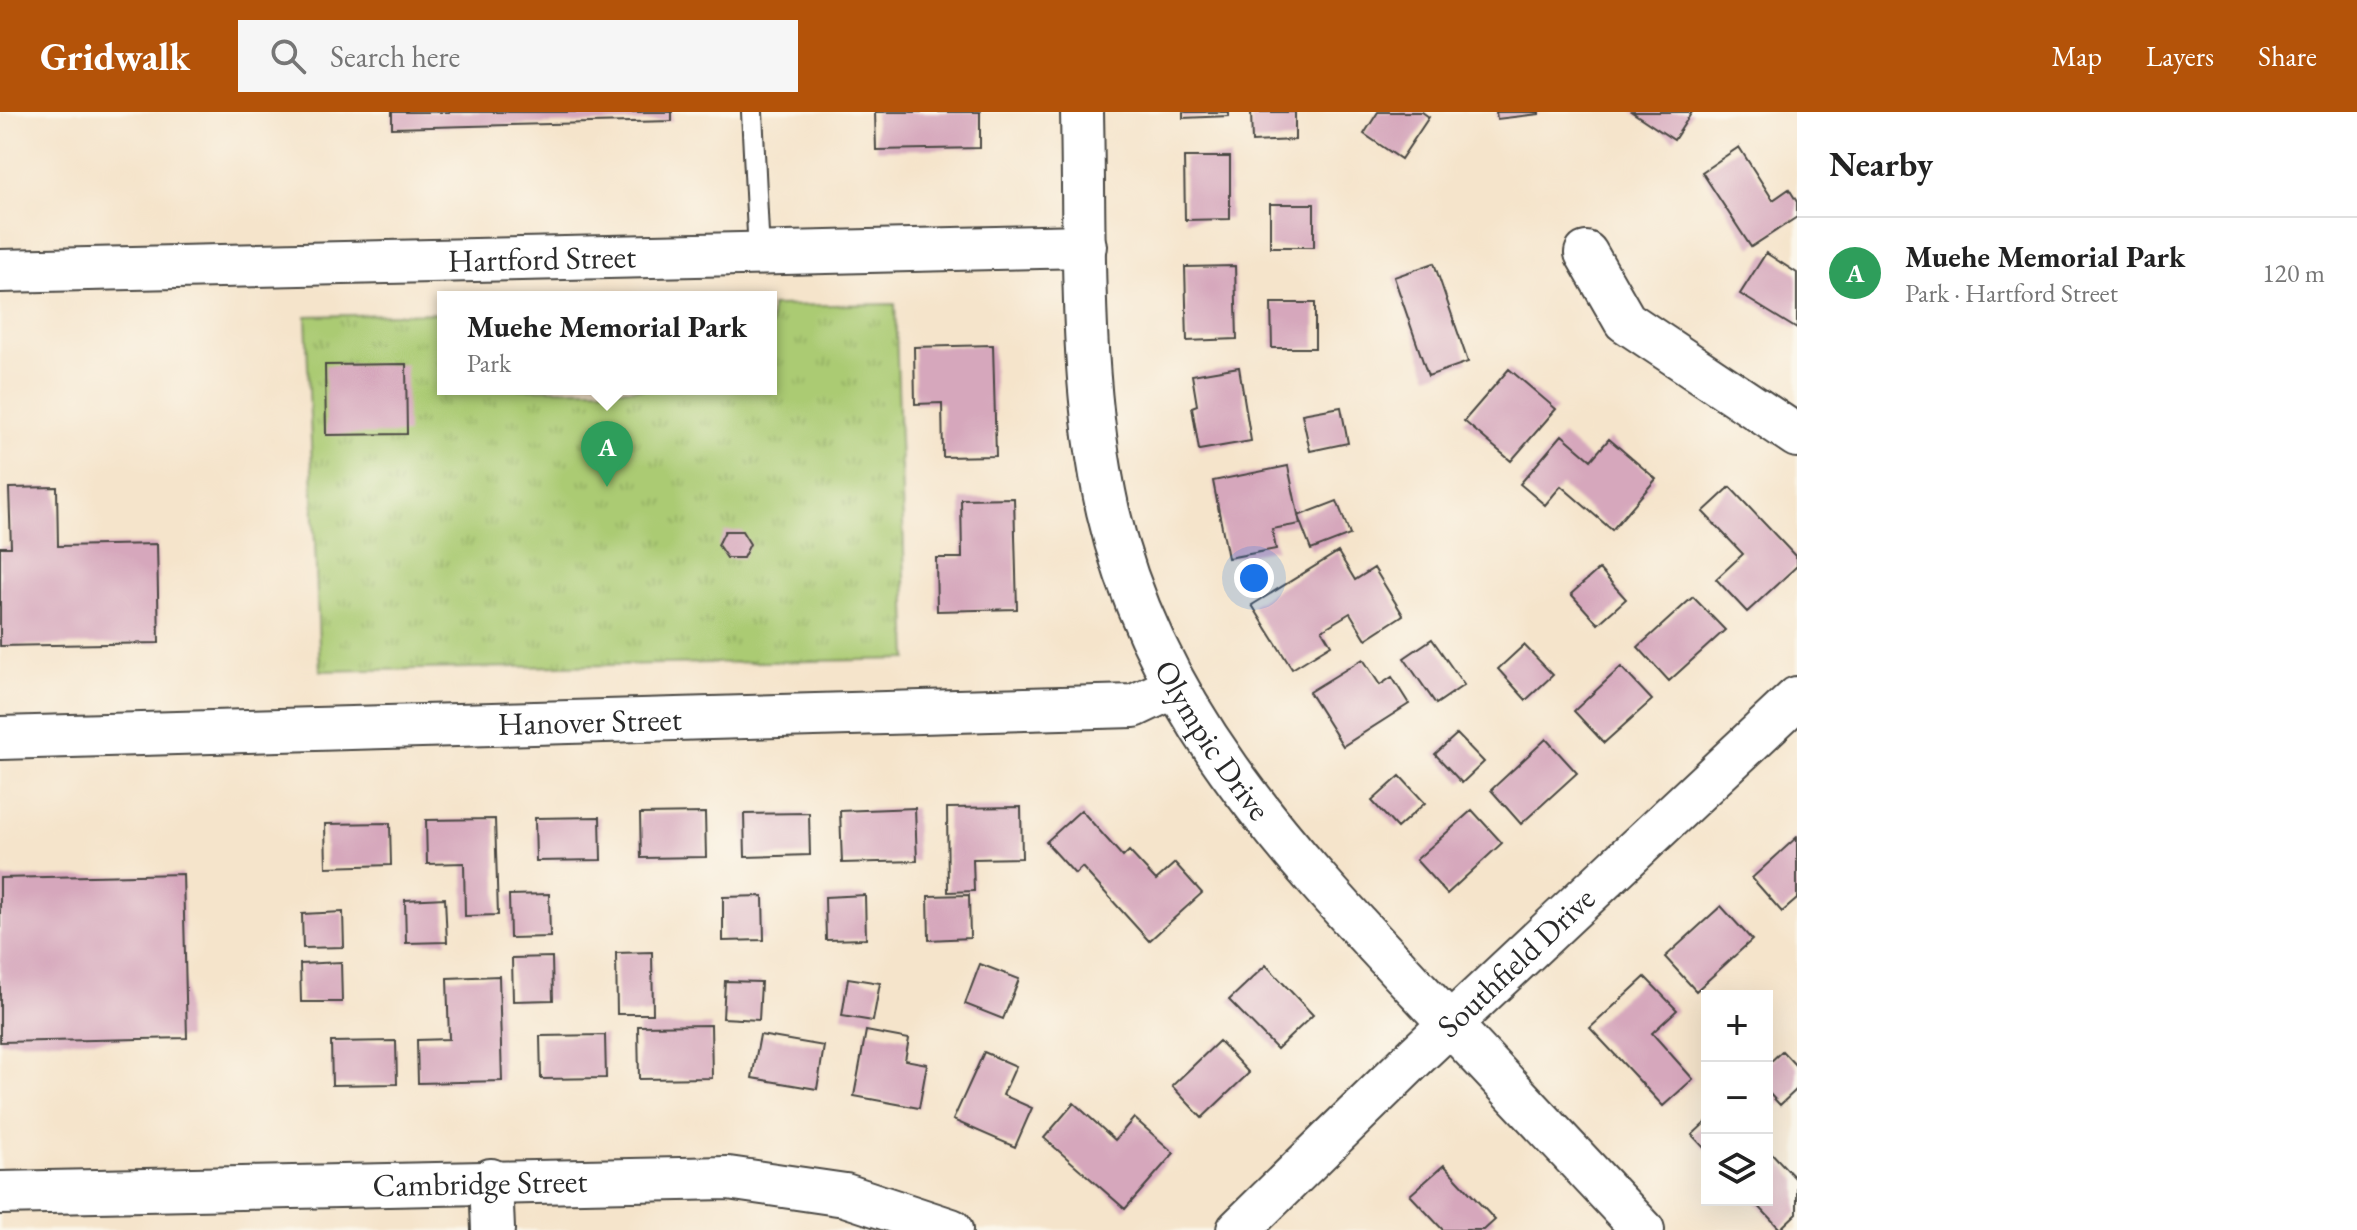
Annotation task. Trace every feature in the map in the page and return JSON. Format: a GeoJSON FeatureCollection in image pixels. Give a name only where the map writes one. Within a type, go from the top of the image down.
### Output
{"type":"FeatureCollection","features":[{"type":"Feature","properties":{"kind":"street","name":"Olympic Drive"},"geometry":{"type":"LineString","coordinates":[[1082,112],[1086,357],[1098,465],[1124,572],[1174,687],[1203,736],[1302,867],[1643,1230]]}},
{"type":"Feature","properties":{"kind":"street","name":"Hartford Street"},"geometry":{"type":"LineString","coordinates":[[0,271],[1085,246]]}},
{"type":"Feature","properties":{"kind":"street"},"geometry":{"type":"LineString","coordinates":[[1586,253],[1625,321],[1797,436]]}},
{"type":"Feature","properties":{"kind":"street","name":"Hanover Street"},"geometry":{"type":"LineString","coordinates":[[0,738],[1134,706],[1174,687]]}},
{"type":"Feature","properties":{"kind":"street","name":"Southfield Drive"},"geometry":{"type":"LineString","coordinates":[[1238,1230],[1450,1024],[1797,698]]}},
{"type":"Feature","properties":{"kind":"street","name":"Cambridge Street"},"geometry":{"type":"LineString","coordinates":[[0,1193],[491,1180],[728,1178],[793,1185],[845,1195],[951,1230]]}},
{"type":"Feature","properties":{"kind":"street"},"geometry":{"type":"LineString","coordinates":[[491,1180],[493,1230]]}},
{"type":"Feature","properties":{"kind":"lane"},"geometry":{"type":"LineString","coordinates":[[752,112],[759,254]]}},
{"type":"Feature","properties":{"kind":"green space"},"geometry":{"type":"Polygon","coordinates":[[[895,304],[908,659],[320,671],[306,316],[437,313],[437,395],[777,395],[777,306],[895,304]]]}},
{"type":"Feature","properties":{"kind":"building"},"geometry":{"type":"Polygon","coordinates":[[[392,112],[672,112],[672,121],[392,128],[392,112]]]}},
{"type":"Feature","properties":{"kind":"building"},"geometry":{"type":"Polygon","coordinates":[[[875,112],[980,112],[980,148],[876,150],[875,112]]]}},
{"type":"Feature","properties":{"kind":"building"},"geometry":{"type":"Polygon","coordinates":[[[1183,112],[1229,112],[1229,116],[1183,118],[1183,112]]]}},
{"type":"Feature","properties":{"kind":"building"},"geometry":{"type":"Polygon","coordinates":[[[1251,112],[1295,112],[1295,140],[1252,142],[1251,112]]]}},
{"type":"Feature","properties":{"kind":"building"},"geometry":{"type":"Polygon","coordinates":[[[1378,112],[1422,112],[1429,117],[1401,159],[1364,134],[1378,112]]]}},
{"type":"Feature","properties":{"kind":"building"},"geometry":{"type":"Polygon","coordinates":[[[1496,112],[1539,112],[1539,114],[1497,119],[1496,112]]]}},
{"type":"Feature","properties":{"kind":"building"},"geometry":{"type":"Polygon","coordinates":[[[1632,112],[1692,112],[1674,140],[1632,112]]]}},
{"type":"Feature","properties":{"kind":"building"},"geometry":{"type":"Polygon","coordinates":[[[1739,147],[1773,200],[1789,189],[1797,202],[1797,217],[1751,247],[1702,172],[1739,147]]]}},
{"type":"Feature","properties":{"kind":"building"},"geometry":{"type":"Polygon","coordinates":[[[1184,157],[1230,157],[1230,219],[1185,220],[1184,157]]]}},
{"type":"Feature","properties":{"kind":"building"},"geometry":{"type":"Polygon","coordinates":[[[1270,204],[1314,204],[1314,247],[1270,247],[1270,204]]]}},
{"type":"Feature","properties":{"kind":"building"},"geometry":{"type":"Polygon","coordinates":[[[1766,253],[1797,273],[1797,329],[1740,294],[1766,253]]]}},
{"type":"Feature","properties":{"kind":"building"},"geometry":{"type":"Polygon","coordinates":[[[1434,263],[1468,362],[1428,376],[1394,277],[1434,263]]]}},
{"type":"Feature","properties":{"kind":"building"},"geometry":{"type":"Polygon","coordinates":[[[1235,266],[1237,339],[1187,341],[1185,267],[1235,266]]]}},
{"type":"Feature","properties":{"kind":"building"},"geometry":{"type":"Polygon","coordinates":[[[1271,303],[1315,303],[1315,348],[1272,348],[1271,303]]]}},
{"type":"Feature","properties":{"kind":"building"},"geometry":{"type":"Polygon","coordinates":[[[993,345],[996,456],[943,457],[942,403],[915,404],[914,347],[993,345]]]}},
{"type":"Feature","properties":{"kind":"building"},"geometry":{"type":"Polygon","coordinates":[[[406,364],[407,434],[326,435],[325,365],[406,364]]]}},
{"type":"Feature","properties":{"kind":"building"},"geometry":{"type":"Polygon","coordinates":[[[1239,367],[1251,441],[1199,450],[1192,407],[1197,405],[1192,375],[1239,367]]]}},
{"type":"Feature","properties":{"kind":"building"},"geometry":{"type":"Polygon","coordinates":[[[1509,369],[1556,409],[1511,461],[1464,421],[1509,369]]]}},
{"type":"Feature","properties":{"kind":"building"},"geometry":{"type":"Polygon","coordinates":[[[1341,407],[1348,443],[1310,451],[1302,414],[1341,407]]]}},
{"type":"Feature","properties":{"kind":"building"},"geometry":{"type":"Polygon","coordinates":[[[1562,435],[1591,460],[1609,439],[1656,479],[1612,530],[1561,486],[1545,505],[1520,484],[1562,435]]]}},
{"type":"Feature","properties":{"kind":"building"},"geometry":{"type":"Polygon","coordinates":[[[1288,466],[1300,524],[1272,529],[1276,549],[1228,558],[1213,481],[1288,466]]]}},
{"type":"Feature","properties":{"kind":"building"},"geometry":{"type":"Polygon","coordinates":[[[57,487],[58,546],[157,544],[159,643],[0,646],[0,547],[11,547],[9,488],[57,487]]]}},
{"type":"Feature","properties":{"kind":"building"},"geometry":{"type":"Polygon","coordinates":[[[1730,487],[1797,558],[1797,566],[1747,612],[1716,579],[1743,554],[1703,512],[1730,487]]]}},
{"type":"Feature","properties":{"kind":"building"},"geometry":{"type":"Polygon","coordinates":[[[1014,498],[1017,609],[937,611],[936,558],[962,558],[961,499],[1014,498]]]}},
{"type":"Feature","properties":{"kind":"building"},"geometry":{"type":"Polygon","coordinates":[[[1337,501],[1350,535],[1311,550],[1298,516],[1337,501]]]}},
{"type":"Feature","properties":{"kind":"building"},"geometry":{"type":"Polygon","coordinates":[[[725,531],[742,531],[750,544],[743,558],[727,558],[718,545],[725,531]]]}},
{"type":"Feature","properties":{"kind":"building"},"geometry":{"type":"Polygon","coordinates":[[[1338,552],[1355,580],[1374,568],[1403,615],[1366,639],[1350,613],[1322,630],[1331,645],[1292,669],[1252,605],[1338,552]]]}},
{"type":"Feature","properties":{"kind":"building"},"geometry":{"type":"Polygon","coordinates":[[[1599,569],[1626,599],[1598,624],[1571,594],[1599,569]]]}},
{"type":"Feature","properties":{"kind":"building"},"geometry":{"type":"Polygon","coordinates":[[[1693,597],[1725,630],[1669,681],[1638,647],[1693,597]]]}},
{"type":"Feature","properties":{"kind":"building"},"geometry":{"type":"Polygon","coordinates":[[[1432,639],[1464,685],[1436,704],[1404,658],[1432,639]]]}},
{"type":"Feature","properties":{"kind":"building"},"geometry":{"type":"Polygon","coordinates":[[[1524,645],[1553,675],[1526,700],[1498,669],[1524,645]]]}},
{"type":"Feature","properties":{"kind":"building"},"geometry":{"type":"Polygon","coordinates":[[[1363,659],[1380,685],[1392,677],[1409,704],[1343,746],[1309,692],[1363,659]]]}},
{"type":"Feature","properties":{"kind":"building"},"geometry":{"type":"Polygon","coordinates":[[[1621,667],[1652,700],[1604,743],[1574,711],[1621,667]]]}},
{"type":"Feature","properties":{"kind":"building"},"geometry":{"type":"Polygon","coordinates":[[[1457,734],[1484,762],[1462,783],[1435,754],[1457,734]]]}},
{"type":"Feature","properties":{"kind":"building"},"geometry":{"type":"Polygon","coordinates":[[[1546,739],[1577,773],[1521,824],[1491,790],[1546,739]]]}},
{"type":"Feature","properties":{"kind":"building"},"geometry":{"type":"Polygon","coordinates":[[[1400,776],[1425,803],[1397,828],[1372,801],[1400,776]]]}},
{"type":"Feature","properties":{"kind":"building"},"geometry":{"type":"Polygon","coordinates":[[[1021,807],[1022,858],[973,859],[974,891],[948,892],[947,808],[1021,807]]]}},
{"type":"Feature","properties":{"kind":"building"},"geometry":{"type":"Polygon","coordinates":[[[915,808],[917,861],[842,863],[840,811],[915,808]]]}},
{"type":"Feature","properties":{"kind":"building"},"geometry":{"type":"Polygon","coordinates":[[[1081,810],[1123,857],[1129,851],[1156,880],[1175,863],[1202,893],[1149,941],[1082,867],[1075,874],[1046,842],[1081,810]]]}},
{"type":"Feature","properties":{"kind":"building"},"geometry":{"type":"Polygon","coordinates":[[[1472,810],[1502,843],[1447,894],[1416,860],[1472,810]]]}},
{"type":"Feature","properties":{"kind":"building"},"geometry":{"type":"Polygon","coordinates":[[[705,813],[706,857],[641,858],[640,814],[705,813]]]}},
{"type":"Feature","properties":{"kind":"building"},"geometry":{"type":"Polygon","coordinates":[[[809,813],[810,855],[745,857],[744,814],[809,813]]]}},
{"type":"Feature","properties":{"kind":"building"},"geometry":{"type":"Polygon","coordinates":[[[600,817],[601,860],[536,861],[535,818],[600,817]]]}},
{"type":"Feature","properties":{"kind":"building"},"geometry":{"type":"Polygon","coordinates":[[[495,819],[498,915],[465,916],[464,863],[427,864],[426,820],[495,819]]]}},
{"type":"Feature","properties":{"kind":"building"},"geometry":{"type":"Polygon","coordinates":[[[390,823],[391,865],[326,867],[325,824],[390,823]]]}},
{"type":"Feature","properties":{"kind":"building"},"geometry":{"type":"Polygon","coordinates":[[[1797,837],[1797,899],[1782,912],[1752,878],[1797,837]]]}},
{"type":"Feature","properties":{"kind":"building"},"geometry":{"type":"Polygon","coordinates":[[[183,874],[187,1038],[0,1042],[0,878],[183,874]]]}},
{"type":"Feature","properties":{"kind":"building"},"geometry":{"type":"Polygon","coordinates":[[[549,894],[550,937],[510,938],[509,895],[549,894]]]}},
{"type":"Feature","properties":{"kind":"building"},"geometry":{"type":"Polygon","coordinates":[[[865,895],[866,939],[826,940],[825,897],[865,895]]]}},
{"type":"Feature","properties":{"kind":"building"},"geometry":{"type":"Polygon","coordinates":[[[969,895],[970,938],[929,940],[928,896],[969,895]]]}},
{"type":"Feature","properties":{"kind":"building"},"geometry":{"type":"Polygon","coordinates":[[[763,896],[764,940],[723,941],[723,897],[763,896]]]}},
{"type":"Feature","properties":{"kind":"building"},"geometry":{"type":"Polygon","coordinates":[[[445,898],[447,942],[406,943],[405,900],[445,898]]]}},
{"type":"Feature","properties":{"kind":"building"},"geometry":{"type":"Polygon","coordinates":[[[1721,906],[1752,940],[1696,991],[1665,957],[1721,906]]]}},
{"type":"Feature","properties":{"kind":"building"},"geometry":{"type":"Polygon","coordinates":[[[343,912],[344,947],[303,948],[302,914],[343,912]]]}},
{"type":"Feature","properties":{"kind":"building"},"geometry":{"type":"Polygon","coordinates":[[[652,952],[653,1014],[617,1014],[616,953],[652,952]]]}},
{"type":"Feature","properties":{"kind":"building"},"geometry":{"type":"Polygon","coordinates":[[[552,957],[553,1000],[513,1001],[512,958],[552,957]]]}},
{"type":"Feature","properties":{"kind":"building"},"geometry":{"type":"Polygon","coordinates":[[[341,962],[342,1002],[301,1002],[300,964],[341,962]]]}},
{"type":"Feature","properties":{"kind":"building"},"geometry":{"type":"Polygon","coordinates":[[[980,964],[1019,979],[1003,1019],[965,1004],[980,964]]]}},
{"type":"Feature","properties":{"kind":"building"},"geometry":{"type":"Polygon","coordinates":[[[1266,965],[1313,1015],[1277,1049],[1229,1000],[1266,965]]]}},
{"type":"Feature","properties":{"kind":"building"},"geometry":{"type":"Polygon","coordinates":[[[499,976],[502,1081],[418,1083],[417,1040],[449,1039],[447,978],[499,976]]]}},
{"type":"Feature","properties":{"kind":"building"},"geometry":{"type":"Polygon","coordinates":[[[1645,977],[1677,1010],[1652,1033],[1693,1079],[1663,1106],[1590,1028],[1645,977]]]}},
{"type":"Feature","properties":{"kind":"building"},"geometry":{"type":"Polygon","coordinates":[[[848,978],[880,983],[873,1021],[842,1016],[848,978]]]}},
{"type":"Feature","properties":{"kind":"building"},"geometry":{"type":"Polygon","coordinates":[[[725,981],[761,982],[759,1020],[723,1018],[725,981]]]}},
{"type":"Feature","properties":{"kind":"building"},"geometry":{"type":"Polygon","coordinates":[[[711,1025],[712,1078],[639,1079],[638,1026],[711,1025]]]}},
{"type":"Feature","properties":{"kind":"building"},"geometry":{"type":"Polygon","coordinates":[[[866,1031],[909,1039],[905,1060],[927,1064],[919,1108],[854,1096],[866,1031]]]}},
{"type":"Feature","properties":{"kind":"building"},"geometry":{"type":"Polygon","coordinates":[[[605,1035],[606,1078],[541,1079],[540,1036],[605,1035]]]}},
{"type":"Feature","properties":{"kind":"building"},"geometry":{"type":"Polygon","coordinates":[[[760,1035],[824,1046],[817,1089],[752,1078],[760,1035]]]}},
{"type":"Feature","properties":{"kind":"building"},"geometry":{"type":"Polygon","coordinates":[[[396,1041],[397,1084],[332,1085],[331,1042],[396,1041]]]}},
{"type":"Feature","properties":{"kind":"building"},"geometry":{"type":"Polygon","coordinates":[[[1219,1041],[1249,1073],[1202,1118],[1172,1086],[1219,1041]]]}},
{"type":"Feature","properties":{"kind":"building"},"geometry":{"type":"Polygon","coordinates":[[[1782,1051],[1797,1067],[1797,1089],[1780,1105],[1773,1097],[1773,1059],[1782,1051]]]}},
{"type":"Feature","properties":{"kind":"building"},"geometry":{"type":"Polygon","coordinates":[[[984,1052],[1016,1066],[1003,1095],[1032,1108],[1015,1147],[953,1120],[984,1052]]]}},
{"type":"Feature","properties":{"kind":"building"},"geometry":{"type":"Polygon","coordinates":[[[1074,1103],[1115,1140],[1134,1118],[1174,1153],[1125,1209],[1044,1138],[1074,1103]]]}},
{"type":"Feature","properties":{"kind":"building"},"geometry":{"type":"Polygon","coordinates":[[[1701,1127],[1701,1145],[1692,1135],[1701,1127]]]}},
{"type":"Feature","properties":{"kind":"building"},"geometry":{"type":"Polygon","coordinates":[[[1773,1154],[1797,1180],[1797,1213],[1780,1229],[1759,1206],[1773,1206],[1773,1154]]]}},
{"type":"Feature","properties":{"kind":"building"},"geometry":{"type":"Polygon","coordinates":[[[1444,1165],[1495,1220],[1484,1230],[1443,1230],[1410,1195],[1444,1165]]]}},
{"type":"Feature","properties":{"kind":"place","name":"Muehe Memorial Park"},"geometry":{"type":"Point","coordinates":[607,487]}}]}
